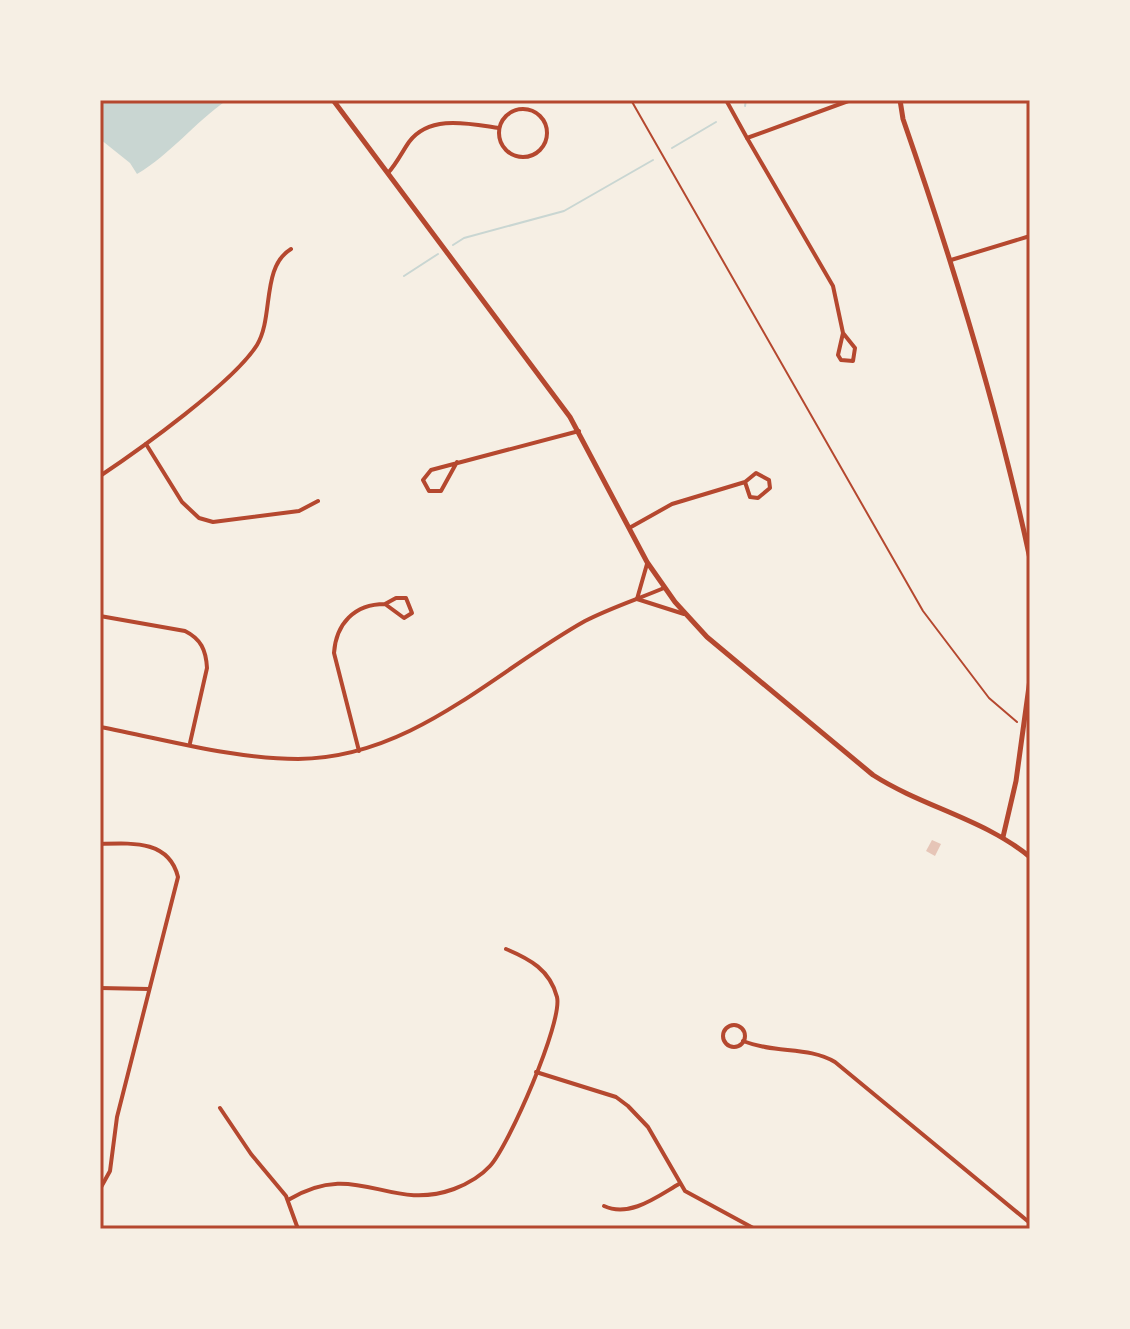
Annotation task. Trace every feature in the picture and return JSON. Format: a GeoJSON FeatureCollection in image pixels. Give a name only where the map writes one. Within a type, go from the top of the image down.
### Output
{"type":"FeatureCollection","features":[{"type":"Feature","properties":{"kind":"main road"},"geometry":{"type":"LineString","coordinates":[[333,100],[526,353],[579,431],[647,562],[685,614],[873,775],[893,788],[1003,837],[1030,857]]}},
{"type":"Feature","properties":{"kind":"main road"},"geometry":{"type":"LineString","coordinates":[[900,100],[903,119],[951,260],[1005,448],[1030,559]]}},
{"type":"Feature","properties":{"kind":"main road"},"geometry":{"type":"LineString","coordinates":[[1003,837],[1030,679]]}},
{"type":"Feature","properties":{"kind":"street"},"geometry":{"type":"LineString","coordinates":[[726,100],[833,286],[843,333],[856,352],[853,361],[841,360],[838,355],[843,333]]}},
{"type":"Feature","properties":{"kind":"street"},"geometry":{"type":"LineString","coordinates":[[747,138],[851,100]]}},
{"type":"Feature","properties":{"kind":"street"},"geometry":{"type":"LineString","coordinates":[[531,110],[544,121],[547,137],[541,150],[522,158],[504,148],[499,128],[508,114],[531,110]]}},
{"type":"Feature","properties":{"kind":"street"},"geometry":{"type":"LineString","coordinates":[[388,173],[409,142],[425,129],[445,123],[499,128]]}},
{"type":"Feature","properties":{"kind":"street"},"geometry":{"type":"LineString","coordinates":[[951,260],[1030,236]]}},
{"type":"Feature","properties":{"kind":"street"},"geometry":{"type":"LineString","coordinates":[[100,476],[146,444],[245,360],[264,331],[274,269],[281,255],[291,249]]}},
{"type":"Feature","properties":{"kind":"street"},"geometry":{"type":"LineString","coordinates":[[457,462],[441,491],[429,491],[423,480],[428,472],[457,462],[510,452],[579,431]]}},
{"type":"Feature","properties":{"kind":"street"},"geometry":{"type":"LineString","coordinates":[[146,444],[182,502],[199,518],[213,522],[284,513],[308,509],[318,501]]}},
{"type":"Feature","properties":{"kind":"street"},"geometry":{"type":"LineString","coordinates":[[631,527],[692,495],[745,482],[756,473],[764,474],[770,488],[766,495],[750,497],[745,482]]}},
{"type":"Feature","properties":{"kind":"street"},"geometry":{"type":"LineString","coordinates":[[637,599],[647,562]]}},
{"type":"Feature","properties":{"kind":"street"},"geometry":{"type":"LineString","coordinates":[[100,727],[261,756],[299,759],[359,751],[412,732],[587,620],[664,588]]}},
{"type":"Feature","properties":{"kind":"street"},"geometry":{"type":"LineString","coordinates":[[359,751],[334,653],[335,642],[338,632],[352,614],[374,604],[406,598],[412,613],[404,618],[385,604]]}},
{"type":"Feature","properties":{"kind":"street"},"geometry":{"type":"LineString","coordinates":[[637,599],[685,614]]}},
{"type":"Feature","properties":{"kind":"street"},"geometry":{"type":"LineString","coordinates":[[100,616],[185,631],[197,637],[207,656],[207,668],[190,743]]}},
{"type":"Feature","properties":{"kind":"street"},"geometry":{"type":"LineString","coordinates":[[100,844],[149,846],[161,850],[175,865],[178,877],[117,1117],[110,1171],[100,1189]]}},
{"type":"Feature","properties":{"kind":"street"},"geometry":{"type":"LineString","coordinates":[[288,1200],[307,1189],[333,1182],[414,1195],[442,1193],[467,1183],[496,1159],[554,1031],[557,998],[537,964],[506,949]]}},
{"type":"Feature","properties":{"kind":"street"},"geometry":{"type":"LineString","coordinates":[[100,988],[149,989]]}},
{"type":"Feature","properties":{"kind":"street"},"geometry":{"type":"LineString","coordinates":[[732,1026],[740,1028],[743,1041],[736,1047],[727,1045],[723,1037],[725,1030],[732,1026]]}},
{"type":"Feature","properties":{"kind":"street"},"geometry":{"type":"LineString","coordinates":[[743,1041],[770,1051],[810,1052],[835,1062],[1030,1223]]}},
{"type":"Feature","properties":{"kind":"street"},"geometry":{"type":"LineString","coordinates":[[536,1072],[616,1097],[648,1127],[685,1191],[755,1229]]}},
{"type":"Feature","properties":{"kind":"street"},"geometry":{"type":"LineString","coordinates":[[220,1108],[288,1200],[298,1229]]}},
{"type":"Feature","properties":{"kind":"street"},"geometry":{"type":"LineString","coordinates":[[604,1206],[613,1210],[631,1208],[680,1184]]}},
{"type":"Feature","properties":{"kind":"path"},"geometry":{"type":"LineString","coordinates":[[631,100],[923,611],[989,698],[1005,714],[1023,723]]}},
{"type":"Feature","properties":{"kind":"shaded area"},"geometry":{"type":"Polygon","coordinates":[[[100,100],[227,100],[137,174],[130,163],[100,139],[100,100]]]}},
{"type":"Feature","properties":{"kind":"building"},"geometry":{"type":"Polygon","coordinates":[[[932,840],[941,844],[935,856],[926,851],[932,840]]]}},
{"type":"Feature","properties":{"kind":"waterway"},"geometry":{"type":"LineString","coordinates":[[745,106],[746,100]]}},
{"type":"Feature","properties":{"kind":"waterway"},"geometry":{"type":"LineString","coordinates":[[672,148],[716,122]]}},
{"type":"Feature","properties":{"kind":"waterway"},"geometry":{"type":"LineString","coordinates":[[453,245],[464,238],[564,211],[653,160]]}},
{"type":"Feature","properties":{"kind":"waterway"},"geometry":{"type":"LineString","coordinates":[[404,276],[438,254]]}}]}
